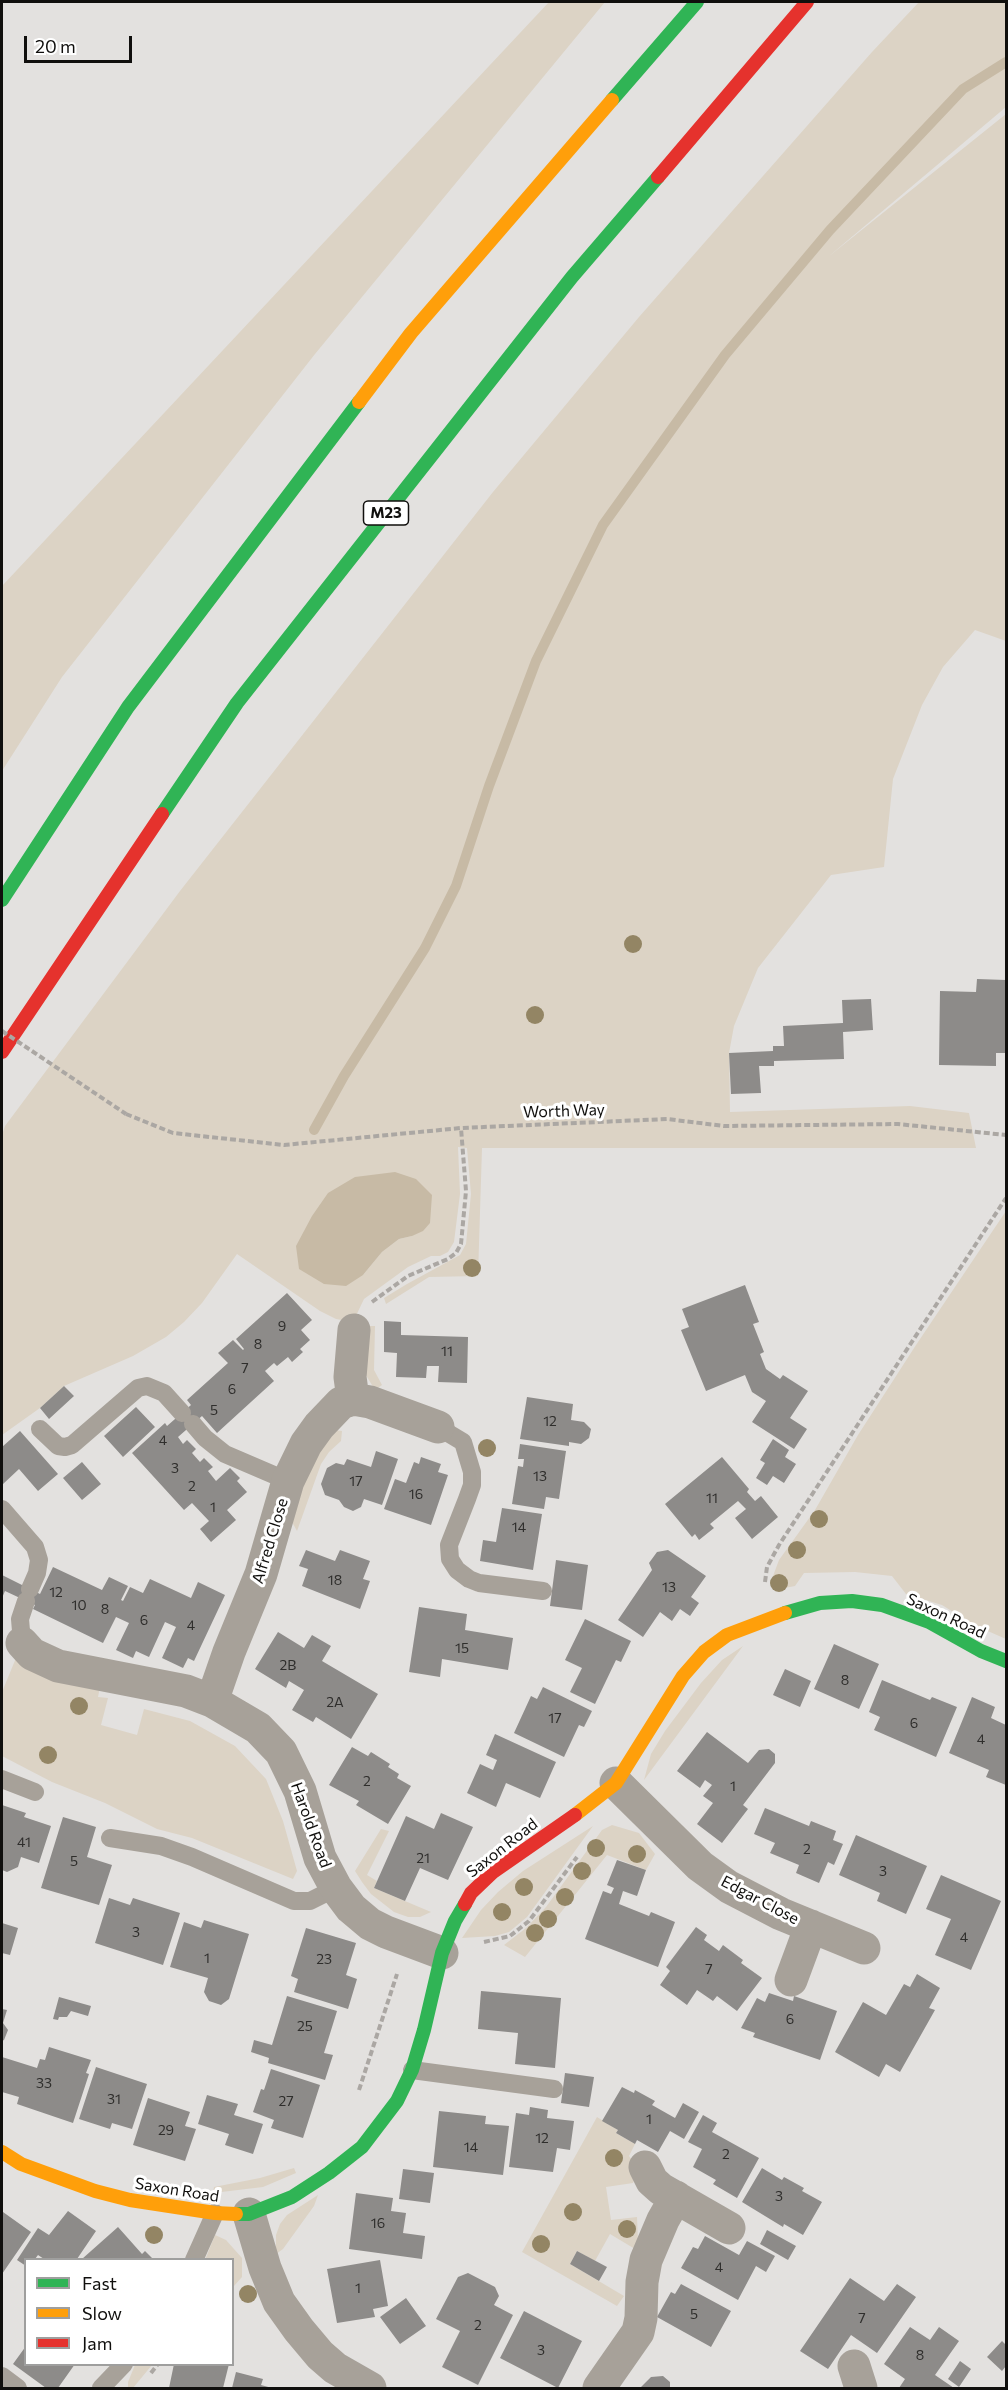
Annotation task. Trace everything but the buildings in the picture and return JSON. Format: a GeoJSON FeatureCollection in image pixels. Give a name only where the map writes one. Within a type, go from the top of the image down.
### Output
{"type":"FeatureCollection","features":[{"type":"Feature","properties":{"kind":"main road"},"geometry":{"type":"LineString","coordinates":[[2,900],[128,707],[411,333],[697,2]]}},
{"type":"Feature","properties":{"kind":"main road","name":"M23"},"geometry":{"type":"LineString","coordinates":[[2,1053],[237,704],[572,278],[807,2]]}},
{"type":"Feature","properties":{"kind":"main road","name":"Saxon Road"},"geometry":{"type":"LineString","coordinates":[[2,2152],[21,2164],[95,2191],[214,2213],[249,2214],[292,2197],[329,2173],[362,2147],[397,2101],[412,2070],[424,2030],[441,1953],[471,1893],[493,1872],[616,1784],[682,1677],[704,1652],[727,1635],[773,1616],[820,1604],[852,1601],[882,1605],[929,1622],[981,1651],[1006,1661]]}},
{"type":"Feature","properties":{"kind":"street"},"geometry":{"type":"LineString","coordinates":[[354,1330],[350,1377],[353,1399],[370,1402],[438,1427]]}},
{"type":"Feature","properties":{"kind":"street","name":"Alfred Close"},"geometry":{"type":"LineString","coordinates":[[212,1701],[229,1652],[261,1575],[288,1481],[306,1444],[319,1426],[341,1402],[353,1399]]}},
{"type":"Feature","properties":{"kind":"street","name":"Harold Road"},"geometry":{"type":"LineString","coordinates":[[22,1643],[32,1654],[58,1666],[186,1691],[212,1701],[258,1728],[281,1752],[300,1791],[320,1858],[336,1888],[351,1908],[370,1924],[441,1953]]}},
{"type":"Feature","properties":{"kind":"street","name":"Edgar Close"},"geometry":{"type":"LineString","coordinates":[[616,1784],[700,1866],[729,1887],[781,1914],[864,1948]]}},
{"type":"Feature","properties":{"kind":"street"},"geometry":{"type":"LineString","coordinates":[[791,1980],[811,1926]]}},
{"type":"Feature","properties":{"kind":"street"},"geometry":{"type":"LineString","coordinates":[[645,2168],[652,2181],[729,2228]]}},
{"type":"Feature","properties":{"kind":"street"},"geometry":{"type":"LineString","coordinates":[[604,2381],[638,2332],[646,2260],[658,2230],[676,2197]]}},
{"type":"Feature","properties":{"kind":"street"},"geometry":{"type":"LineString","coordinates":[[249,2214],[265,2268],[279,2302],[298,2330],[335,2368],[370,2388]]}},
{"type":"Feature","properties":{"kind":"lane"},"geometry":{"type":"LineString","coordinates":[[40,1429],[58,1446],[72,1445],[138,1388],[147,1386],[164,1393],[205,1438],[225,1454],[288,1481]]}},
{"type":"Feature","properties":{"kind":"lane"},"geometry":{"type":"LineString","coordinates":[[438,1427],[463,1442],[472,1472],[472,1485],[468,1499],[449,1545],[450,1559],[457,1570],[479,1583],[543,1591]]}},
{"type":"Feature","properties":{"kind":"lane","name":"Harold Road"},"geometry":{"type":"LineString","coordinates":[[2,1509],[35,1546],[39,1560],[37,1574],[20,1619],[22,1643]]}},
{"type":"Feature","properties":{"kind":"lane"},"geometry":{"type":"LineString","coordinates":[[2,1779],[34,1792]]}},
{"type":"Feature","properties":{"kind":"lane"},"geometry":{"type":"LineString","coordinates":[[110,1838],[132,1840],[171,1850],[294,1901],[310,1901],[336,1888]]}},
{"type":"Feature","properties":{"kind":"lane"},"geometry":{"type":"LineString","coordinates":[[412,2070],[554,2089]]}},
{"type":"Feature","properties":{"kind":"lane"},"geometry":{"type":"LineString","coordinates":[[194,2258],[214,2213]]}},
{"type":"Feature","properties":{"kind":"lane"},"geometry":{"type":"LineString","coordinates":[[102,2388],[122,2366]]}},
{"type":"Feature","properties":{"kind":"lane"},"geometry":{"type":"LineString","coordinates":[[2,2376],[18,2388]]}},
{"type":"Feature","properties":{"kind":"path","name":"Worth Way"},"geometry":{"type":"LineString","coordinates":[[2,1031],[126,1114],[173,1133],[284,1145],[461,1128],[667,1119],[724,1126],[898,1124],[1006,1136]]}},
{"type":"Feature","properties":{"kind":"path"},"geometry":{"type":"LineString","coordinates":[[354,1330],[358,1330],[368,1305],[381,1294],[408,1276],[448,1259],[456,1253],[461,1244],[466,1191],[461,1128]]}},
{"type":"Feature","properties":{"kind":"path"},"geometry":{"type":"LineString","coordinates":[[356,2101],[408,1940]]}},
{"type":"Feature","properties":{"kind":"shaded area"},"geometry":{"type":"Polygon","coordinates":[[[549,2],[605,2],[315,354],[62,677],[2,771],[2,586],[549,2]]]}},
{"type":"Feature","properties":{"kind":"shaded area"},"geometry":{"type":"Polygon","coordinates":[[[919,2],[1006,2],[1006,107],[828,257],[1006,114],[1006,641],[975,630],[943,667],[922,705],[893,779],[884,867],[831,875],[758,968],[734,1026],[729,1053],[730,1112],[910,1106],[969,1113],[976,1148],[482,1148],[478,1276],[429,1277],[386,1304],[384,1298],[460,1255],[466,1244],[471,1194],[467,1148],[458,1147],[460,1194],[454,1242],[448,1252],[440,1256],[431,1256],[408,1267],[364,1299],[353,1322],[336,1319],[320,1311],[237,1254],[202,1303],[166,1337],[133,1356],[64,1386],[40,1408],[2,1435],[2,1135],[5,1126],[180,891],[493,492],[639,317],[872,52],[919,2]],[[416,1179],[363,1275],[382,1252],[399,1239],[412,1236],[416,1179]]]}},
{"type":"Feature","properties":{"kind":"shaded area"},"geometry":{"type":"Polygon","coordinates":[[[395,1172],[416,1179],[432,1195],[430,1223],[423,1231],[399,1239],[382,1252],[363,1275],[346,1286],[324,1284],[299,1269],[296,1246],[312,1216],[328,1193],[355,1177],[395,1172]]]}},
{"type":"Feature","properties":{"kind":"shaded area"},"geometry":{"type":"Polygon","coordinates":[[[1006,1211],[1006,1639],[974,1625],[942,1605],[906,1594],[892,1576],[855,1572],[804,1573],[795,1586],[774,1590],[773,1576],[779,1560],[815,1510],[858,1435],[1006,1211]]]}},
{"type":"Feature","properties":{"kind":"shaded area"},"geometry":{"type":"Polygon","coordinates":[[[366,1326],[375,1326],[374,1370],[382,1385],[375,1390],[364,1372],[366,1326]]]}},
{"type":"Feature","properties":{"kind":"shaded area"},"geometry":{"type":"Polygon","coordinates":[[[335,1430],[342,1431],[341,1441],[329,1452],[321,1464],[297,1531],[291,1520],[305,1479],[314,1459],[335,1430]]]}},
{"type":"Feature","properties":{"kind":"shaded area"},"geometry":{"type":"Polygon","coordinates":[[[743,1646],[644,1780],[651,1754],[665,1731],[701,1683],[722,1660],[743,1646]]]}},
{"type":"Feature","properties":{"kind":"shaded area"},"geometry":{"type":"Polygon","coordinates":[[[16,1658],[101,1682],[98,1697],[108,1698],[101,1725],[137,1735],[144,1709],[190,1721],[235,1746],[266,1779],[283,1821],[297,1871],[293,1879],[192,1838],[157,1829],[105,1803],[52,1782],[2,1756],[2,1692],[16,1658]]]}},
{"type":"Feature","properties":{"kind":"shaded area"},"geometry":{"type":"Polygon","coordinates":[[[612,1825],[639,1833],[655,1854],[646,1870],[607,1855],[525,1957],[504,1945],[526,1928],[546,1907],[602,1830],[612,1825]]]}},
{"type":"Feature","properties":{"kind":"shaded area"},"geometry":{"type":"Polygon","coordinates":[[[593,1826],[527,1917],[509,1932],[495,1936],[462,1938],[481,1910],[498,1892],[523,1871],[593,1826]]]}},
{"type":"Feature","properties":{"kind":"shaded area"},"geometry":{"type":"Polygon","coordinates":[[[381,1829],[389,1831],[367,1875],[377,1881],[374,1888],[431,1912],[420,1917],[408,1917],[394,1912],[371,1894],[355,1871],[381,1829]]]}},
{"type":"Feature","properties":{"kind":"shaded area"},"geometry":{"type":"Polygon","coordinates":[[[597,2117],[618,2130],[616,2133],[635,2144],[629,2156],[634,2163],[636,2175],[633,2183],[606,2187],[611,2220],[637,2217],[638,2241],[635,2249],[610,2234],[595,2261],[577,2251],[570,2264],[624,2296],[617,2306],[522,2252],[597,2117]]]}},
{"type":"Feature","properties":{"kind":"shaded area"},"geometry":{"type":"Polygon","coordinates":[[[294,2168],[296,2173],[263,2187],[213,2193],[214,2187],[260,2178],[294,2168]]]}},
{"type":"Feature","properties":{"kind":"shaded area"},"geometry":{"type":"Polygon","coordinates":[[[318,2195],[314,2206],[283,2249],[276,2254],[276,2235],[280,2224],[287,2215],[318,2195]]]}},
{"type":"Feature","properties":{"kind":"shaded area"},"geometry":{"type":"Polygon","coordinates":[[[215,2235],[226,2240],[242,2258],[242,2277],[234,2286],[234,2258],[206,2258],[215,2235]]]}},
{"type":"Feature","properties":{"kind":"shaded area"},"geometry":{"type":"Polygon","coordinates":[[[135,2366],[151,2366],[133,2388],[128,2388],[135,2366]]]}},
{"type":"Feature","properties":{"kind":"waterway"},"geometry":{"type":"LineString","coordinates":[[314,1130],[344,1076],[425,948],[456,886],[489,786],[536,661],[603,525],[725,355],[830,230],[963,89],[1006,62]]}},
{"type":"Feature","properties":{"kind":"traffic: fast"},"geometry":{"type":"LineString","coordinates":[[612,100],[697,2]]}},
{"type":"Feature","properties":{"kind":"traffic: fast"},"geometry":{"type":"LineString","coordinates":[[162,814],[237,703],[572,277],[658,177]]}},
{"type":"Feature","properties":{"kind":"traffic: fast"},"geometry":{"type":"LineString","coordinates":[[2,900],[128,707],[359,402]]}},
{"type":"Feature","properties":{"kind":"traffic: fast"},"geometry":{"type":"LineString","coordinates":[[785,1613],[820,1603],[852,1601],[882,1605],[929,1622],[981,1651],[1006,1661]]}},
{"type":"Feature","properties":{"kind":"traffic: fast"},"geometry":{"type":"LineString","coordinates":[[236,2214],[249,2214],[292,2197],[329,2173],[362,2147],[397,2101],[412,2070],[442,1953],[455,1921],[465,1904]]}},
{"type":"Feature","properties":{"kind":"traffic: slow"},"geometry":{"type":"LineString","coordinates":[[359,402],[411,333],[612,100]]}},
{"type":"Feature","properties":{"kind":"traffic: slow"},"geometry":{"type":"LineString","coordinates":[[575,1815],[616,1783],[683,1676],[704,1652],[727,1635],[785,1613]]}},
{"type":"Feature","properties":{"kind":"traffic: slow"},"geometry":{"type":"LineString","coordinates":[[2,2152],[21,2164],[95,2191],[130,2200],[236,2214]]}},
{"type":"Feature","properties":{"kind":"traffic: jam"},"geometry":{"type":"LineString","coordinates":[[658,177],[807,2]]}},
{"type":"Feature","properties":{"kind":"traffic: jam"},"geometry":{"type":"LineString","coordinates":[[2,1052],[162,814]]}},
{"type":"Feature","properties":{"kind":"traffic: jam"},"geometry":{"type":"LineString","coordinates":[[465,1904],[471,1893],[493,1872],[575,1815]]}}]}
